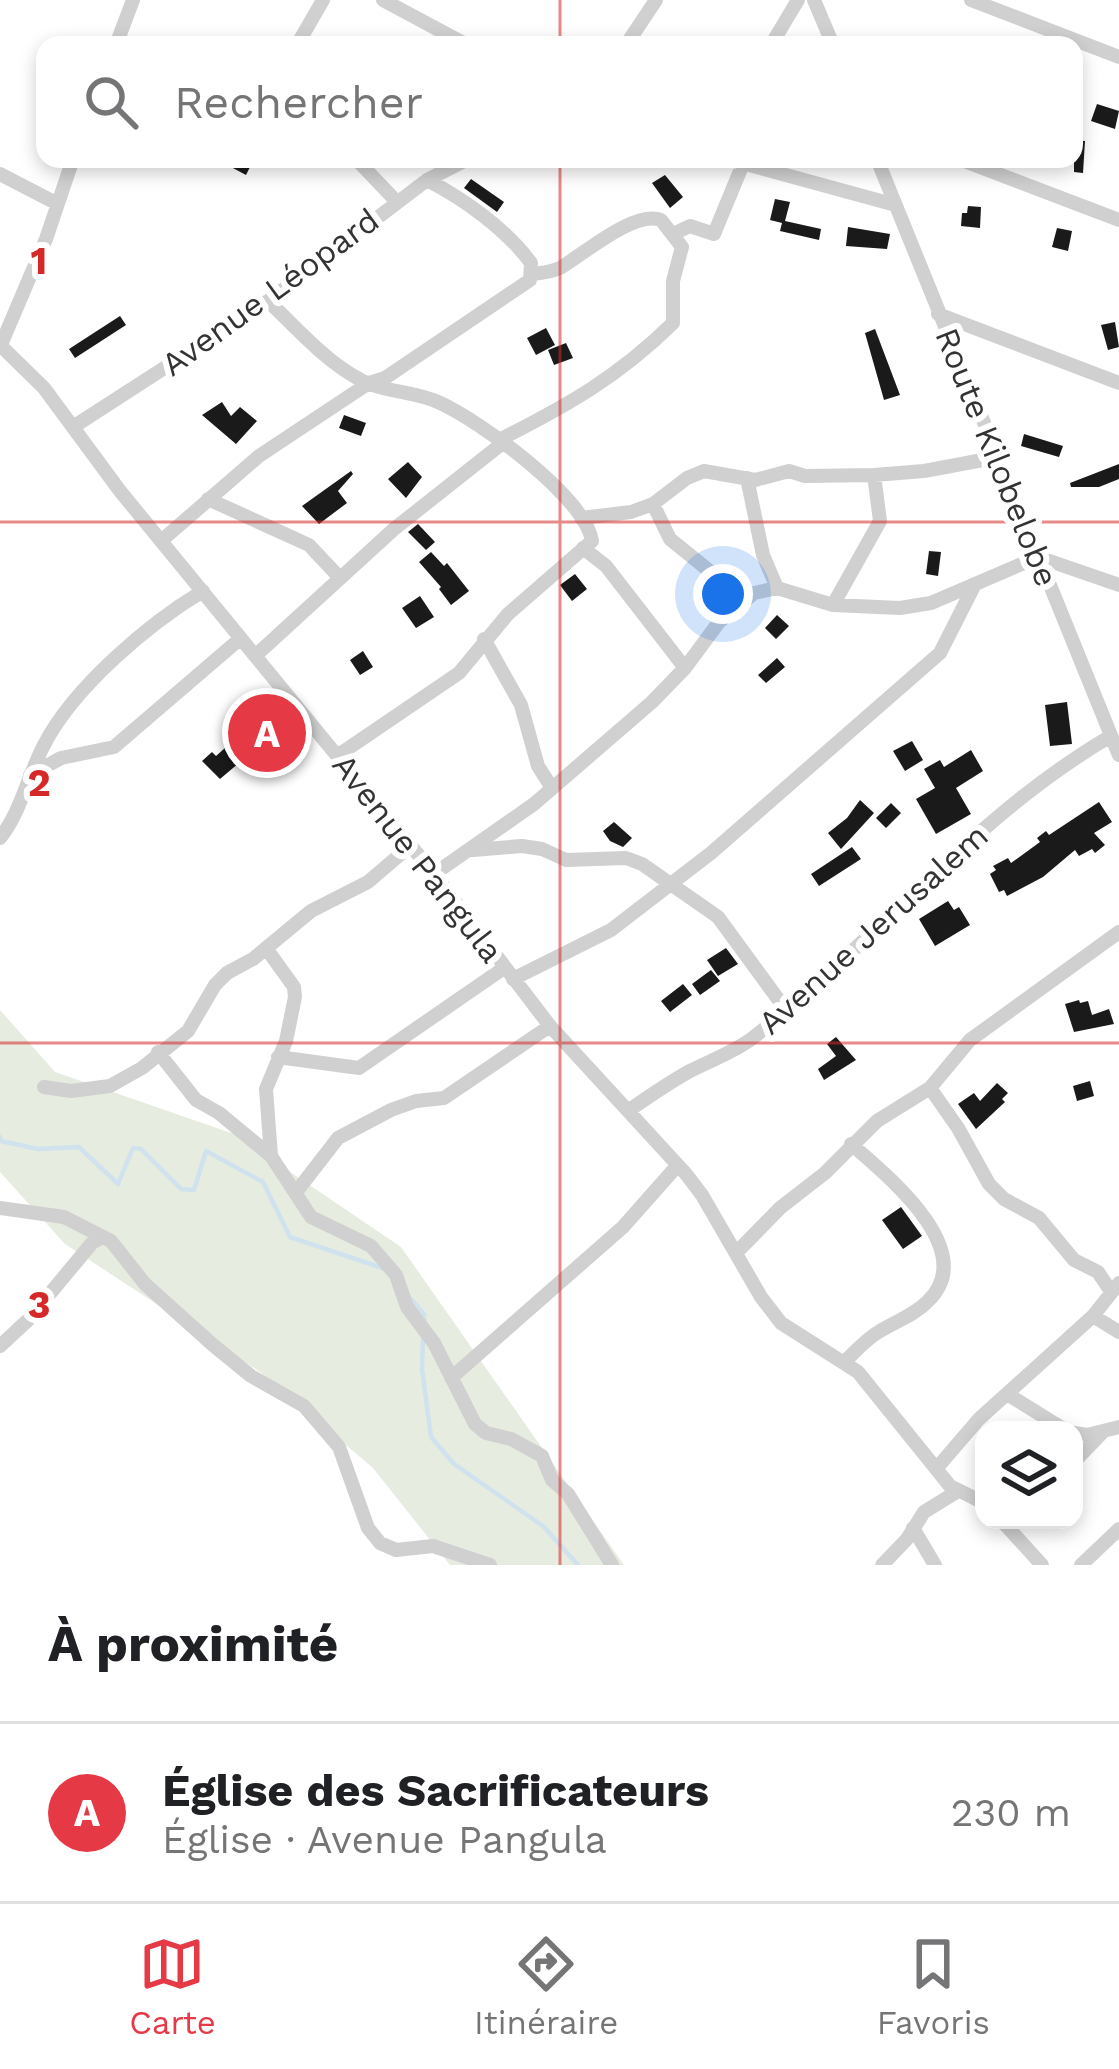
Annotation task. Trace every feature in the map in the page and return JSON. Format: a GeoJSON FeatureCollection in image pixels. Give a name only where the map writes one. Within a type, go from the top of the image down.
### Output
{"type":"FeatureCollection","features":[{"type":"Feature","properties":{"kind":"street"},"geometry":{"type":"LineString","coordinates":[[119,36],[133,0]]}},
{"type":"Feature","properties":{"kind":"street"},"geometry":{"type":"LineString","coordinates":[[303,36],[322,0]]}},
{"type":"Feature","properties":{"kind":"street"},"geometry":{"type":"LineString","coordinates":[[383,0],[450,36]]}},
{"type":"Feature","properties":{"kind":"street"},"geometry":{"type":"LineString","coordinates":[[632,36],[656,0]]}},
{"type":"Feature","properties":{"kind":"street"},"geometry":{"type":"LineString","coordinates":[[776,36],[798,0]]}},
{"type":"Feature","properties":{"kind":"street"},"geometry":{"type":"LineString","coordinates":[[814,0],[828,36]]}},
{"type":"Feature","properties":{"kind":"street"},"geometry":{"type":"LineString","coordinates":[[972,0],[1065,36]]}},
{"type":"Feature","properties":{"kind":"street"},"geometry":{"type":"LineString","coordinates":[[1083,43],[1119,57]]}},
{"type":"Feature","properties":{"kind":"street"},"geometry":{"type":"LineString","coordinates":[[0,346],[46,239],[70,168]]}},
{"type":"Feature","properties":{"kind":"street"},"geometry":{"type":"LineString","coordinates":[[365,168],[396,201]]}},
{"type":"Feature","properties":{"kind":"street","name":"Avenue Léopard"},"geometry":{"type":"LineString","coordinates":[[73,427],[268,301],[396,201],[451,168]]}},
{"type":"Feature","properties":{"kind":"street"},"geometry":{"type":"LineString","coordinates":[[675,233],[690,226],[714,234],[742,168]]}},
{"type":"Feature","properties":{"kind":"street"},"geometry":{"type":"LineString","coordinates":[[769,168],[892,204]]}},
{"type":"Feature","properties":{"kind":"street","name":"Route Kilobelobe"},"geometry":{"type":"LineString","coordinates":[[880,168],[1119,755]]}},
{"type":"Feature","properties":{"kind":"street"},"geometry":{"type":"LineString","coordinates":[[983,168],[1119,220]]}},
{"type":"Feature","properties":{"kind":"street"},"geometry":{"type":"LineString","coordinates":[[0,174],[56,203]]}},
{"type":"Feature","properties":{"kind":"street"},"geometry":{"type":"LineString","coordinates":[[161,541],[259,457],[526,284],[531,263],[518,247],[428,179]]}},
{"type":"Feature","properties":{"kind":"street"},"geometry":{"type":"LineString","coordinates":[[255,656],[502,441],[584,397],[644,351],[673,323],[673,281],[682,248],[662,220],[641,219],[559,269],[532,274]]}},
{"type":"Feature","properties":{"kind":"street"},"geometry":{"type":"LineString","coordinates":[[268,301],[338,365],[369,383],[436,400],[502,441],[581,518],[591,534],[592,541],[484,639],[459,673],[337,756]]}},
{"type":"Feature","properties":{"kind":"street"},"geometry":{"type":"LineString","coordinates":[[938,314],[1119,383]]}},
{"type":"Feature","properties":{"kind":"street","name":"Avenue Pangula"},"geometry":{"type":"LineString","coordinates":[[0,346],[36,378],[550,1026],[702,1195],[761,1298],[781,1323],[844,1362]]}},
{"type":"Feature","properties":{"kind":"street"},"geometry":{"type":"LineString","coordinates":[[581,518],[621,516],[653,504],[695,473],[715,471],[762,479],[789,471],[805,476],[874,475],[999,457]]}},
{"type":"Feature","properties":{"kind":"street"},"geometry":{"type":"LineString","coordinates":[[833,605],[880,521],[874,475]]}},
{"type":"Feature","properties":{"kind":"street"},"geometry":{"type":"LineString","coordinates":[[747,478],[763,555],[776,588]]}},
{"type":"Feature","properties":{"kind":"street"},"geometry":{"type":"LineString","coordinates":[[208,499],[309,545],[340,578]]}},
{"type":"Feature","properties":{"kind":"street"},"geometry":{"type":"LineString","coordinates":[[653,504],[670,539],[745,599]]}},
{"type":"Feature","properties":{"kind":"street"},"geometry":{"type":"LineString","coordinates":[[583,548],[606,566],[685,668]]}},
{"type":"Feature","properties":{"kind":"street"},"geometry":{"type":"LineString","coordinates":[[434,874],[552,788],[652,702],[719,622],[745,599],[776,588],[833,605],[900,608],[931,603],[1038,557],[1119,586]]}},
{"type":"Feature","properties":{"kind":"street"},"geometry":{"type":"LineString","coordinates":[[278,1057],[358,1068],[509,974],[611,930],[921,672],[940,653],[974,586]]}},
{"type":"Feature","properties":{"kind":"street"},"geometry":{"type":"LineString","coordinates":[[0,838],[68,706],[164,615],[203,591]]}},
{"type":"Feature","properties":{"kind":"street"},"geometry":{"type":"LineString","coordinates":[[30,775],[61,758],[114,747],[241,638]]}},
{"type":"Feature","properties":{"kind":"street"},"geometry":{"type":"LineString","coordinates":[[484,639],[521,705],[538,766],[552,788]]}},
{"type":"Feature","properties":{"kind":"street"},"geometry":{"type":"LineString","coordinates":[[1102,713],[1119,719]]}},
{"type":"Feature","properties":{"kind":"street","name":"Avenue Jerusalem"},"geometry":{"type":"LineString","coordinates":[[628,1111],[749,1041],[984,828],[1068,761],[1111,736]]}},
{"type":"Feature","properties":{"kind":"street"},"geometry":{"type":"LineString","coordinates":[[44,1087],[71,1091],[110,1086],[142,1068],[188,1031],[227,974],[311,911],[368,882],[410,846]]}},
{"type":"Feature","properties":{"kind":"street"},"geometry":{"type":"LineString","coordinates":[[468,850],[522,846],[566,860],[626,858],[642,864],[718,917],[786,1010]]}},
{"type":"Feature","properties":{"kind":"street"},"geometry":{"type":"LineString","coordinates":[[736,1253],[877,1121],[930,1088],[970,1040],[1119,932]]}},
{"type":"Feature","properties":{"kind":"street"},"geometry":{"type":"LineString","coordinates":[[266,948],[294,987],[293,1012],[266,1089],[271,1156]]}},
{"type":"Feature","properties":{"kind":"street"},"geometry":{"type":"LineString","coordinates":[[297,1191],[338,1138],[404,1106],[444,1098],[550,1026]]}},
{"type":"Feature","properties":{"kind":"street"},"geometry":{"type":"LineString","coordinates":[[158,1052],[196,1100],[271,1156],[311,1217],[371,1246],[396,1275],[406,1307],[434,1343],[479,1428],[512,1439],[544,1458],[552,1480],[568,1494],[612,1565]]}},
{"type":"Feature","properties":{"kind":"street"},"geometry":{"type":"LineString","coordinates":[[930,1088],[989,1184],[1004,1199],[1039,1218],[1074,1260],[1115,1287],[1093,1316],[979,1419],[936,1469]]}},
{"type":"Feature","properties":{"kind":"street"},"geometry":{"type":"LineString","coordinates":[[851,1144],[885,1173],[914,1208],[943,1245],[947,1265],[931,1299],[880,1330],[844,1362],[858,1372],[936,1469],[958,1491],[975,1496]]}},
{"type":"Feature","properties":{"kind":"street"},"geometry":{"type":"LineString","coordinates":[[451,1378],[623,1227],[677,1166]]}},
{"type":"Feature","properties":{"kind":"street"},"geometry":{"type":"LineString","coordinates":[[0,1208],[64,1216],[118,1247],[145,1284],[213,1345],[251,1376],[304,1406],[325,1427],[345,1460],[368,1528],[380,1544],[396,1550],[433,1546],[490,1565]]}},
{"type":"Feature","properties":{"kind":"street"},"geometry":{"type":"LineString","coordinates":[[0,1346],[101,1238]]}},
{"type":"Feature","properties":{"kind":"street"},"geometry":{"type":"LineString","coordinates":[[1093,1316],[1119,1331]]}},
{"type":"Feature","properties":{"kind":"street"},"geometry":{"type":"LineString","coordinates":[[1007,1394],[1050,1421]]}},
{"type":"Feature","properties":{"kind":"street"},"geometry":{"type":"LineString","coordinates":[[1083,1433],[1119,1427]]}},
{"type":"Feature","properties":{"kind":"street"},"geometry":{"type":"LineString","coordinates":[[1083,1453],[1102,1433]]}},
{"type":"Feature","properties":{"kind":"street"},"geometry":{"type":"LineString","coordinates":[[882,1565],[924,1512],[958,1491]]}},
{"type":"Feature","properties":{"kind":"street"},"geometry":{"type":"LineString","coordinates":[[914,1528],[935,1565]]}},
{"type":"Feature","properties":{"kind":"street"},"geometry":{"type":"LineString","coordinates":[[1012,1529],[1042,1565]]}},
{"type":"Feature","properties":{"kind":"street"},"geometry":{"type":"LineString","coordinates":[[1081,1565],[1119,1529]]}},
{"type":"Feature","properties":{"kind":"shaded area"},"geometry":{"type":"Polygon","coordinates":[[[0,1010],[55,1072],[234,1134],[401,1247],[624,1565],[450,1565],[373,1468],[260,1372],[65,1244],[0,1172],[0,1010]]]}},
{"type":"Feature","properties":{"kind":"building"},"geometry":{"type":"Polygon","coordinates":[[[1097,104],[1119,111],[1115,129],[1091,121],[1097,104]]]}},
{"type":"Feature","properties":{"kind":"building"},"geometry":{"type":"Polygon","coordinates":[[[665,175],[683,197],[670,208],[652,183],[665,175]]]}},
{"type":"Feature","properties":{"kind":"building"},"geometry":{"type":"Polygon","coordinates":[[[471,179],[504,202],[497,212],[464,188],[471,179]]]}},
{"type":"Feature","properties":{"kind":"building"},"geometry":{"type":"Polygon","coordinates":[[[775,199],[790,202],[785,221],[821,229],[819,240],[780,231],[782,223],[770,220],[775,199]]]}},
{"type":"Feature","properties":{"kind":"building"},"geometry":{"type":"Polygon","coordinates":[[[968,206],[981,207],[980,228],[961,226],[968,206]]]}},
{"type":"Feature","properties":{"kind":"building"},"geometry":{"type":"Polygon","coordinates":[[[848,227],[890,234],[887,249],[846,246],[848,227]]]}},
{"type":"Feature","properties":{"kind":"building"},"geometry":{"type":"Polygon","coordinates":[[[1057,228],[1072,231],[1068,251],[1052,247],[1057,228]]]}},
{"type":"Feature","properties":{"kind":"building"},"geometry":{"type":"Polygon","coordinates":[[[120,316],[126,325],[75,358],[69,349],[120,316]]]}},
{"type":"Feature","properties":{"kind":"building"},"geometry":{"type":"Polygon","coordinates":[[[1115,322],[1119,347],[1108,350],[1101,325],[1115,322]]]}},
{"type":"Feature","properties":{"kind":"building"},"geometry":{"type":"Polygon","coordinates":[[[546,328],[555,345],[536,355],[527,338],[546,328]]]}},
{"type":"Feature","properties":{"kind":"building"},"geometry":{"type":"Polygon","coordinates":[[[875,329],[900,395],[884,400],[865,333],[875,329]]]}},
{"type":"Feature","properties":{"kind":"building"},"geometry":{"type":"Polygon","coordinates":[[[566,343],[573,358],[554,365],[548,350],[566,343]]]}},
{"type":"Feature","properties":{"kind":"building"},"geometry":{"type":"Polygon","coordinates":[[[222,402],[231,416],[240,407],[257,421],[236,444],[202,415],[222,402]]]}},
{"type":"Feature","properties":{"kind":"building"},"geometry":{"type":"Polygon","coordinates":[[[344,415],[366,423],[361,436],[339,428],[344,415]]]}},
{"type":"Feature","properties":{"kind":"building"},"geometry":{"type":"Polygon","coordinates":[[[1024,434],[1063,446],[1059,457],[1021,446],[1024,434]]]}},
{"type":"Feature","properties":{"kind":"building"},"geometry":{"type":"Polygon","coordinates":[[[408,462],[422,477],[406,498],[388,479],[408,462]]]}},
{"type":"Feature","properties":{"kind":"building"},"geometry":{"type":"Polygon","coordinates":[[[1119,464],[1119,479],[1099,487],[1071,487],[1070,483],[1119,464]]]}},
{"type":"Feature","properties":{"kind":"building"},"geometry":{"type":"Polygon","coordinates":[[[351,471],[338,491],[347,503],[319,524],[302,506],[351,471]]]}},
{"type":"Feature","properties":{"kind":"building"},"geometry":{"type":"Polygon","coordinates":[[[418,524],[435,542],[426,550],[408,532],[418,524]]]}},
{"type":"Feature","properties":{"kind":"building"},"geometry":{"type":"Polygon","coordinates":[[[929,551],[941,552],[938,576],[926,574],[929,551]]]}},
{"type":"Feature","properties":{"kind":"building"},"geometry":{"type":"Polygon","coordinates":[[[431,552],[444,566],[447,563],[469,591],[451,605],[419,562],[431,552]]]}},
{"type":"Feature","properties":{"kind":"building"},"geometry":{"type":"Polygon","coordinates":[[[575,574],[587,589],[572,601],[560,585],[575,574]]]}},
{"type":"Feature","properties":{"kind":"building"},"geometry":{"type":"Polygon","coordinates":[[[420,596],[434,617],[416,628],[402,608],[420,596]]]}},
{"type":"Feature","properties":{"kind":"building"},"geometry":{"type":"Polygon","coordinates":[[[777,615],[789,626],[776,639],[765,628],[777,615]]]}},
{"type":"Feature","properties":{"kind":"building"},"geometry":{"type":"Polygon","coordinates":[[[363,651],[373,667],[360,675],[350,660],[363,651]]]}},
{"type":"Feature","properties":{"kind":"building"},"geometry":{"type":"Polygon","coordinates":[[[777,658],[785,667],[766,683],[758,675],[777,658]]]}},
{"type":"Feature","properties":{"kind":"building"},"geometry":{"type":"Polygon","coordinates":[[[242,702],[251,713],[235,725],[226,715],[242,702]]]}},
{"type":"Feature","properties":{"kind":"building"},"geometry":{"type":"Polygon","coordinates":[[[1067,702],[1072,744],[1050,746],[1045,705],[1067,702]]]}},
{"type":"Feature","properties":{"kind":"building"},"geometry":{"type":"Polygon","coordinates":[[[245,730],[259,746],[220,779],[202,761],[212,752],[216,756],[245,730]]]}},
{"type":"Feature","properties":{"kind":"building"},"geometry":{"type":"Polygon","coordinates":[[[912,741],[923,760],[905,771],[893,751],[912,741]]]}},
{"type":"Feature","properties":{"kind":"building"},"geometry":{"type":"Polygon","coordinates":[[[971,750],[983,771],[956,788],[971,814],[936,834],[916,799],[935,788],[924,769],[940,760],[944,767],[971,750]]]}},
{"type":"Feature","properties":{"kind":"building"},"geometry":{"type":"Polygon","coordinates":[[[860,800],[874,813],[841,849],[828,833],[860,800]]]}},
{"type":"Feature","properties":{"kind":"building"},"geometry":{"type":"Polygon","coordinates":[[[1099,802],[1112,822],[1094,833],[1105,845],[1079,856],[1075,850],[1043,877],[1007,896],[1004,890],[999,892],[990,874],[996,870],[993,866],[1008,858],[1011,863],[1040,842],[1037,838],[1046,831],[1049,835],[1099,802]]]}},
{"type":"Feature","properties":{"kind":"building"},"geometry":{"type":"Polygon","coordinates":[[[891,803],[901,813],[886,828],[876,818],[891,803]]]}},
{"type":"Feature","properties":{"kind":"building"},"geometry":{"type":"Polygon","coordinates":[[[614,822],[632,838],[623,847],[603,831],[614,822]]]}},
{"type":"Feature","properties":{"kind":"building"},"geometry":{"type":"Polygon","coordinates":[[[852,847],[861,859],[819,886],[811,874],[852,847]]]}},
{"type":"Feature","properties":{"kind":"building"},"geometry":{"type":"Polygon","coordinates":[[[948,901],[954,910],[959,907],[970,925],[935,946],[919,919],[948,901]]]}},
{"type":"Feature","properties":{"kind":"building"},"geometry":{"type":"Polygon","coordinates":[[[726,948],[738,964],[718,976],[707,960],[726,948]]]}},
{"type":"Feature","properties":{"kind":"building"},"geometry":{"type":"Polygon","coordinates":[[[711,970],[720,981],[700,995],[692,984],[711,970]]]}},
{"type":"Feature","properties":{"kind":"building"},"geometry":{"type":"Polygon","coordinates":[[[683,984],[692,995],[670,1012],[661,1001],[683,984]]]}},
{"type":"Feature","properties":{"kind":"building"},"geometry":{"type":"Polygon","coordinates":[[[1088,1001],[1092,1015],[1109,1009],[1114,1024],[1074,1032],[1065,1004],[1088,1001]]]}},
{"type":"Feature","properties":{"kind":"building"},"geometry":{"type":"Polygon","coordinates":[[[836,1037],[856,1060],[824,1080],[818,1069],[836,1056],[827,1044],[836,1037]]]}},
{"type":"Feature","properties":{"kind":"building"},"geometry":{"type":"Polygon","coordinates":[[[1090,1081],[1094,1096],[1077,1101],[1073,1086],[1090,1081]]]}},
{"type":"Feature","properties":{"kind":"building"},"geometry":{"type":"Polygon","coordinates":[[[997,1083],[1008,1093],[1002,1099],[1005,1102],[976,1129],[958,1104],[974,1093],[980,1101],[997,1083]]]}},
{"type":"Feature","properties":{"kind":"building"},"geometry":{"type":"Polygon","coordinates":[[[901,1207],[922,1236],[903,1249],[882,1220],[901,1207]]]}},
{"type":"Feature","properties":{"kind":"waterway"},"geometry":{"type":"LineString","coordinates":[[0,1137],[38,1149],[79,1147],[118,1184],[133,1148],[141,1149],[181,1189],[194,1190],[206,1151],[263,1182],[290,1237],[385,1269]]}},
{"type":"Feature","properties":{"kind":"waterway"},"geometry":{"type":"LineString","coordinates":[[408,1296],[424,1314],[424,1321]]}},
{"type":"Feature","properties":{"kind":"waterway"},"geometry":{"type":"LineString","coordinates":[[423,1338],[431,1437],[454,1464],[543,1526],[578,1565]]}},
{"type":"Feature","properties":{"kind":"place","name":"Église des Sacrificateurs"},"geometry":{"type":"Point","coordinates":[267,733]}}]}
